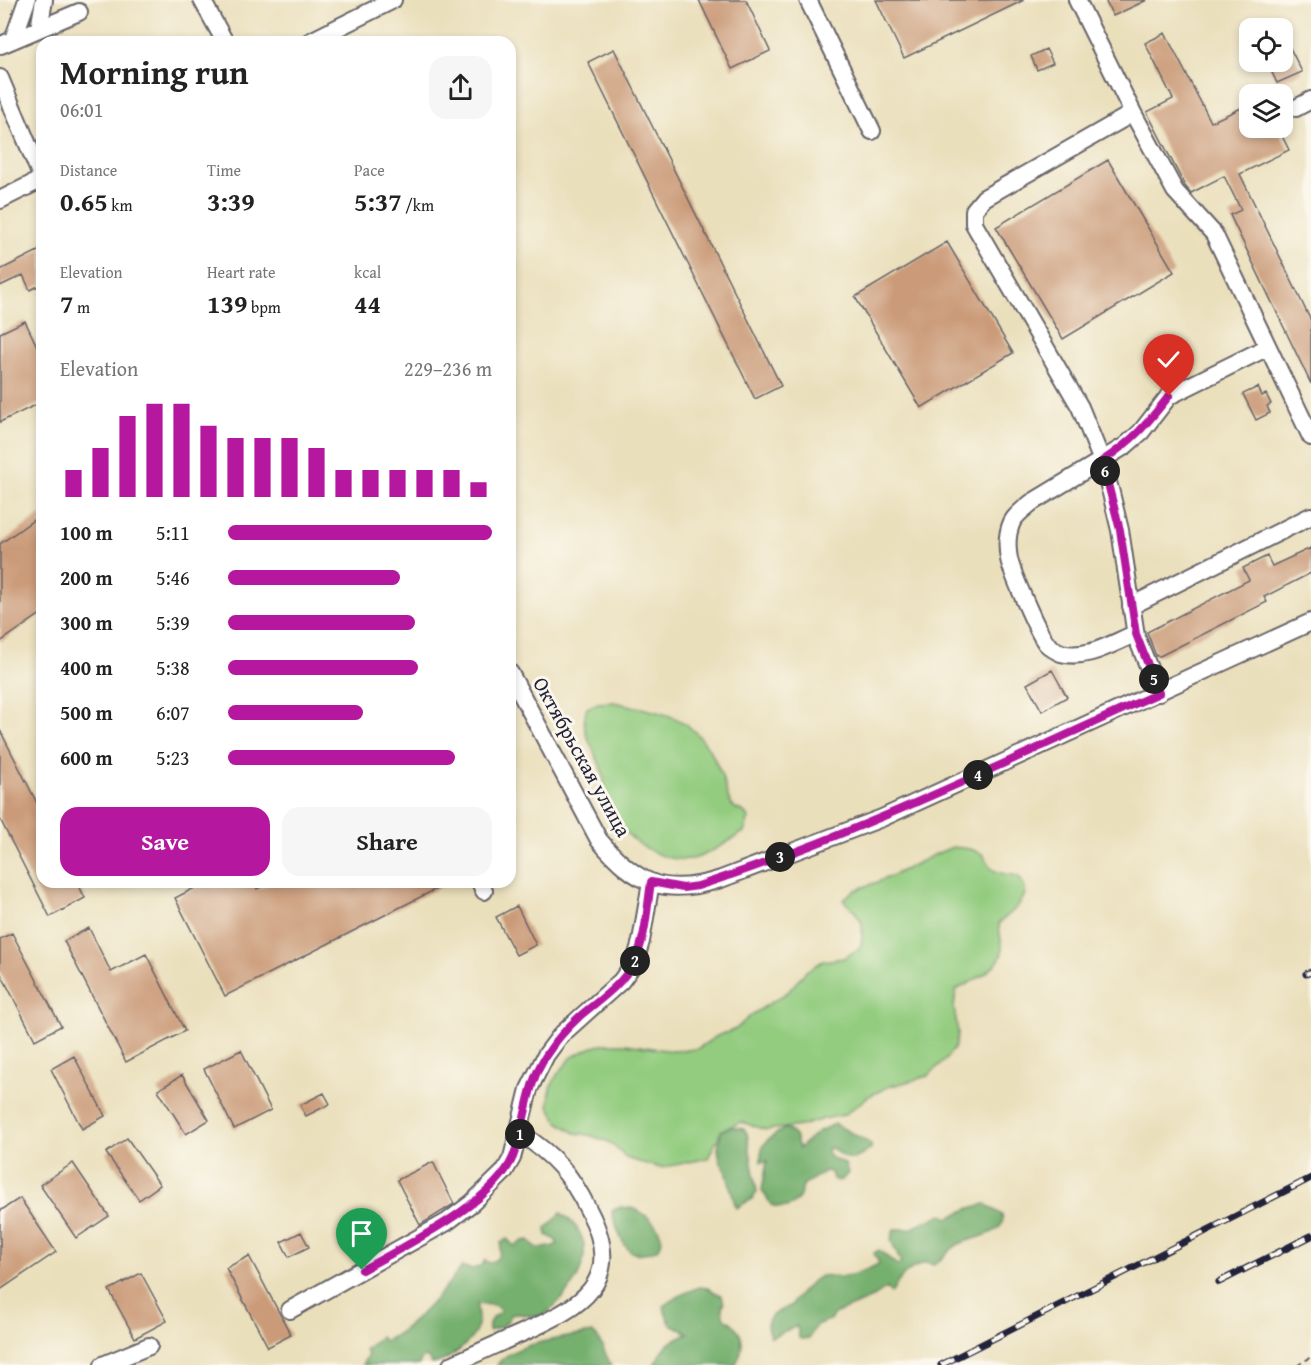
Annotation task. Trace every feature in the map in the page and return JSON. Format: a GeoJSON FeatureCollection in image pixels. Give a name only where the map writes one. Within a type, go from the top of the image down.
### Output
{"type":"FeatureCollection","features":[{"type":"Feature","properties":{"kind":"street"},"geometry":{"type":"LineString","coordinates":[[7,42],[27,0]]}},
{"type":"Feature","properties":{"kind":"street"},"geometry":{"type":"LineString","coordinates":[[39,29],[44,0]]}},
{"type":"Feature","properties":{"kind":"street"},"geometry":{"type":"LineString","coordinates":[[202,0],[222,36]]}},
{"type":"Feature","properties":{"kind":"street"},"geometry":{"type":"LineString","coordinates":[[319,36],[368,6],[393,0]]}},
{"type":"Feature","properties":{"kind":"street"},"geometry":{"type":"LineString","coordinates":[[808,0],[872,131]]}},
{"type":"Feature","properties":{"kind":"street"},"geometry":{"type":"LineString","coordinates":[[1077,0],[1175,191],[1214,234],[1311,437]]}},
{"type":"Feature","properties":{"kind":"street"},"geometry":{"type":"LineString","coordinates":[[7,42],[79,12]]}},
{"type":"Feature","properties":{"kind":"street"},"geometry":{"type":"LineString","coordinates":[[0,78],[36,164]]}},
{"type":"Feature","properties":{"kind":"street"},"geometry":{"type":"LineString","coordinates":[[1133,113],[984,198],[974,210],[974,224],[1080,407],[1102,461],[1120,530],[1136,634],[1159,693]]}},
{"type":"Feature","properties":{"kind":"street"},"geometry":{"type":"LineString","coordinates":[[0,200],[36,181]]}},
{"type":"Feature","properties":{"kind":"street"},"geometry":{"type":"LineString","coordinates":[[1136,634],[1091,652],[1077,655],[1052,648],[1036,624],[1009,561],[1009,534],[1012,523],[1019,512],[1031,503],[1125,447],[1141,432],[1169,396],[1268,347]]}},
{"type":"Feature","properties":{"kind":"street"},"geometry":{"type":"LineString","coordinates":[[1131,606],[1311,516]]}},
{"type":"Feature","properties":{"kind":"street","name":"Октябрьская улица"},"geometry":{"type":"LineString","coordinates":[[516,684],[599,840],[630,871],[651,882],[683,888],[698,886],[809,847],[892,813],[1311,622]]}},
{"type":"Feature","properties":{"kind":"street"},"geometry":{"type":"LineString","coordinates":[[290,1310],[435,1229],[464,1210],[504,1172],[512,1158],[520,1133],[529,1089],[546,1055],[561,1035],[621,981],[635,962],[651,882]]}},
{"type":"Feature","properties":{"kind":"street"},"geometry":{"type":"LineString","coordinates":[[451,1365],[556,1318],[585,1298],[597,1281],[602,1264],[602,1244],[596,1223],[562,1166],[546,1149],[520,1133]]}},
{"type":"Feature","properties":{"kind":"street"},"geometry":{"type":"LineString","coordinates":[[103,1365],[149,1346]]}},
{"type":"Feature","properties":{"kind":"path"},"geometry":{"type":"LineString","coordinates":[[1298,1365],[1311,1357]]}},
{"type":"Feature","properties":{"kind":"green space"},"geometry":{"type":"Polygon","coordinates":[[[614,702],[667,715],[690,727],[700,736],[716,762],[731,804],[743,811],[749,818],[744,832],[710,852],[691,859],[665,857],[630,837],[614,816],[609,804],[601,768],[584,724],[587,708],[598,703],[614,702]]]}},
{"type":"Feature","properties":{"kind":"green space"},"geometry":{"type":"Polygon","coordinates":[[[953,847],[970,849],[983,854],[992,869],[1018,876],[1025,887],[1025,894],[1016,908],[999,923],[1002,955],[998,961],[986,973],[956,990],[954,1007],[958,1033],[955,1047],[928,1076],[888,1087],[869,1096],[844,1115],[801,1126],[766,1130],[741,1122],[722,1130],[708,1158],[661,1168],[628,1159],[609,1142],[575,1133],[558,1122],[549,1106],[550,1089],[557,1075],[572,1057],[604,1044],[626,1044],[673,1051],[697,1049],[717,1036],[736,1029],[751,1015],[788,992],[806,971],[823,961],[844,958],[860,948],[863,932],[861,921],[855,911],[843,900],[847,896],[855,890],[953,847]]]}},
{"type":"Feature","properties":{"kind":"green space"},"geometry":{"type":"Polygon","coordinates":[[[835,1124],[871,1144],[871,1149],[855,1159],[847,1159],[832,1148],[828,1148],[827,1153],[830,1157],[845,1164],[848,1173],[843,1179],[837,1182],[833,1179],[831,1172],[826,1171],[804,1184],[799,1198],[792,1205],[780,1207],[771,1205],[762,1190],[767,1161],[761,1162],[761,1155],[767,1141],[786,1128],[795,1136],[799,1148],[819,1131],[835,1124]]]}},
{"type":"Feature","properties":{"kind":"green space"},"geometry":{"type":"Polygon","coordinates":[[[730,1127],[744,1129],[747,1133],[757,1192],[752,1199],[736,1208],[718,1149],[721,1131],[730,1127]]]}},
{"type":"Feature","properties":{"kind":"green space"},"geometry":{"type":"Polygon","coordinates":[[[985,1204],[1002,1215],[1001,1225],[995,1231],[959,1244],[933,1265],[927,1262],[915,1267],[903,1276],[893,1291],[890,1293],[887,1288],[872,1298],[834,1314],[830,1320],[816,1325],[809,1338],[799,1338],[797,1326],[771,1337],[767,1324],[772,1316],[793,1305],[802,1291],[817,1278],[826,1275],[843,1277],[872,1267],[879,1263],[874,1253],[879,1250],[897,1265],[901,1263],[891,1240],[894,1229],[910,1229],[942,1214],[948,1218],[985,1204]]]}},
{"type":"Feature","properties":{"kind":"green space"},"geometry":{"type":"Polygon","coordinates":[[[621,1207],[635,1209],[656,1226],[662,1240],[660,1246],[654,1251],[634,1253],[630,1251],[621,1238],[612,1213],[613,1210],[621,1207]]]}},
{"type":"Feature","properties":{"kind":"green space"},"geometry":{"type":"Polygon","coordinates":[[[561,1213],[580,1233],[584,1244],[584,1255],[577,1278],[548,1312],[539,1316],[511,1315],[500,1327],[489,1331],[490,1321],[501,1311],[495,1305],[477,1304],[478,1321],[472,1337],[460,1350],[445,1360],[431,1364],[425,1357],[421,1359],[419,1365],[362,1365],[368,1355],[365,1350],[380,1337],[385,1341],[406,1327],[427,1308],[462,1267],[473,1269],[482,1265],[485,1260],[489,1263],[495,1260],[500,1253],[501,1243],[507,1239],[514,1246],[529,1240],[539,1248],[557,1245],[556,1240],[547,1235],[546,1229],[561,1213]]]}},
{"type":"Feature","properties":{"kind":"green space"},"geometry":{"type":"Polygon","coordinates":[[[699,1287],[708,1288],[722,1296],[723,1316],[738,1330],[742,1345],[735,1365],[654,1365],[668,1345],[688,1333],[670,1324],[663,1306],[699,1287]]]}},
{"type":"Feature","properties":{"kind":"green space"},"geometry":{"type":"Polygon","coordinates":[[[592,1333],[597,1336],[611,1365],[497,1365],[505,1357],[527,1346],[592,1333]]]}},
{"type":"Feature","properties":{"kind":"building"},"geometry":{"type":"Polygon","coordinates":[[[699,0],[746,0],[770,51],[732,69],[699,0]]]}},
{"type":"Feature","properties":{"kind":"building"},"geometry":{"type":"Polygon","coordinates":[[[876,0],[1024,0],[904,58],[876,0]]]}},
{"type":"Feature","properties":{"kind":"building"},"geometry":{"type":"Polygon","coordinates":[[[1105,0],[1147,0],[1113,16],[1105,0]]]}},
{"type":"Feature","properties":{"kind":"building"},"geometry":{"type":"Polygon","coordinates":[[[1165,33],[1211,122],[1239,109],[1239,138],[1283,138],[1289,150],[1240,174],[1311,321],[1311,384],[1230,215],[1241,210],[1224,176],[1191,193],[1185,186],[1147,112],[1173,99],[1145,43],[1165,33]]]}},
{"type":"Feature","properties":{"kind":"building"},"geometry":{"type":"Polygon","coordinates":[[[614,49],[781,386],[755,399],[588,62],[614,49]]]}},
{"type":"Feature","properties":{"kind":"building"},"geometry":{"type":"Polygon","coordinates":[[[1046,49],[1053,63],[1037,70],[1031,56],[1046,49]]]}},
{"type":"Feature","properties":{"kind":"building"},"geometry":{"type":"Polygon","coordinates":[[[1293,54],[1302,72],[1277,83],[1272,72],[1293,72],[1293,54]]]}},
{"type":"Feature","properties":{"kind":"building"},"geometry":{"type":"Polygon","coordinates":[[[1108,160],[1174,272],[1063,339],[996,227],[1108,160]]]}},
{"type":"Feature","properties":{"kind":"building"},"geometry":{"type":"Polygon","coordinates":[[[947,242],[1013,353],[921,408],[855,297],[947,242]]]}},
{"type":"Feature","properties":{"kind":"building"},"geometry":{"type":"Polygon","coordinates":[[[36,252],[36,287],[30,290],[23,275],[0,286],[0,270],[36,252]]]}},
{"type":"Feature","properties":{"kind":"building"},"geometry":{"type":"Polygon","coordinates":[[[25,321],[36,344],[36,405],[0,422],[0,333],[25,321]]]}},
{"type":"Feature","properties":{"kind":"building"},"geometry":{"type":"Polygon","coordinates":[[[1258,387],[1262,396],[1266,394],[1271,404],[1267,406],[1270,413],[1256,420],[1243,394],[1258,387]]]}},
{"type":"Feature","properties":{"kind":"building"},"geometry":{"type":"Polygon","coordinates":[[[36,518],[36,617],[0,642],[0,544],[36,518]]]}},
{"type":"Feature","properties":{"kind":"building"},"geometry":{"type":"Polygon","coordinates":[[[1311,548],[1311,573],[1264,597],[1267,602],[1156,656],[1147,632],[1249,580],[1243,568],[1267,556],[1272,566],[1311,548]]]}},
{"type":"Feature","properties":{"kind":"building"},"geometry":{"type":"Polygon","coordinates":[[[1052,670],[1067,697],[1042,711],[1027,684],[1052,670]]]}},
{"type":"Feature","properties":{"kind":"building"},"geometry":{"type":"Polygon","coordinates":[[[0,730],[36,801],[36,888],[80,888],[85,898],[50,917],[0,819],[0,730]]]}},
{"type":"Feature","properties":{"kind":"building"},"geometry":{"type":"Polygon","coordinates":[[[194,888],[438,888],[225,996],[175,898],[194,888]]]}},
{"type":"Feature","properties":{"kind":"building"},"geometry":{"type":"Polygon","coordinates":[[[517,906],[536,945],[516,955],[496,917],[517,906]]]}},
{"type":"Feature","properties":{"kind":"building"},"geometry":{"type":"Polygon","coordinates":[[[89,928],[111,972],[146,954],[185,1031],[126,1062],[64,941],[89,928]]]}},
{"type":"Feature","properties":{"kind":"building"},"geometry":{"type":"Polygon","coordinates":[[[12,933],[61,1026],[35,1040],[0,972],[0,939],[12,933]]]}},
{"type":"Feature","properties":{"kind":"building"},"geometry":{"type":"Polygon","coordinates":[[[241,1050],[271,1110],[234,1129],[204,1069],[241,1050]]]}},
{"type":"Feature","properties":{"kind":"building"},"geometry":{"type":"Polygon","coordinates":[[[74,1056],[105,1116],[82,1129],[51,1069],[74,1056]]]}},
{"type":"Feature","properties":{"kind":"building"},"geometry":{"type":"Polygon","coordinates":[[[182,1075],[209,1120],[186,1134],[158,1090],[182,1075]]]}},
{"type":"Feature","properties":{"kind":"building"},"geometry":{"type":"Polygon","coordinates":[[[324,1093],[330,1104],[306,1116],[300,1105],[324,1093]]]}},
{"type":"Feature","properties":{"kind":"building"},"geometry":{"type":"Polygon","coordinates":[[[127,1138],[160,1185],[139,1200],[106,1153],[127,1138]]]}},
{"type":"Feature","properties":{"kind":"building"},"geometry":{"type":"Polygon","coordinates":[[[433,1162],[454,1204],[420,1225],[397,1180],[433,1162]]]}},
{"type":"Feature","properties":{"kind":"building"},"geometry":{"type":"Polygon","coordinates":[[[73,1163],[109,1216],[76,1238],[40,1185],[73,1163]]]}},
{"type":"Feature","properties":{"kind":"building"},"geometry":{"type":"Polygon","coordinates":[[[20,1198],[56,1252],[0,1290],[0,1211],[20,1198]]]}},
{"type":"Feature","properties":{"kind":"building"},"geometry":{"type":"Polygon","coordinates":[[[301,1232],[309,1247],[289,1257],[281,1242],[301,1232]]]}},
{"type":"Feature","properties":{"kind":"building"},"geometry":{"type":"Polygon","coordinates":[[[249,1256],[291,1335],[268,1347],[226,1268],[249,1256]]]}},
{"type":"Feature","properties":{"kind":"building"},"geometry":{"type":"Polygon","coordinates":[[[141,1273],[167,1321],[135,1338],[109,1290],[141,1273]]]}},
{"type":"Feature","properties":{"kind":"railway"},"geometry":{"type":"LineString","coordinates":[[1306,974],[1311,972]]}},
{"type":"Feature","properties":{"kind":"railway"},"geometry":{"type":"LineString","coordinates":[[941,1365],[1311,1178]]}},
{"type":"Feature","properties":{"kind":"railway"},"geometry":{"type":"LineString","coordinates":[[1219,1282],[1311,1236]]}},
{"type":"Feature","properties":{"kind":"route"},"geometry":{"type":"LineString","coordinates":[[362,1270],[447,1222],[472,1203],[504,1172],[512,1158],[520,1133],[529,1089],[546,1055],[579,1017],[621,981],[635,962],[651,882],[683,888],[721,879],[882,818],[1159,693],[1149,664],[1137,640],[1120,530],[1102,461],[1125,447],[1141,432],[1169,396]]}}]}
